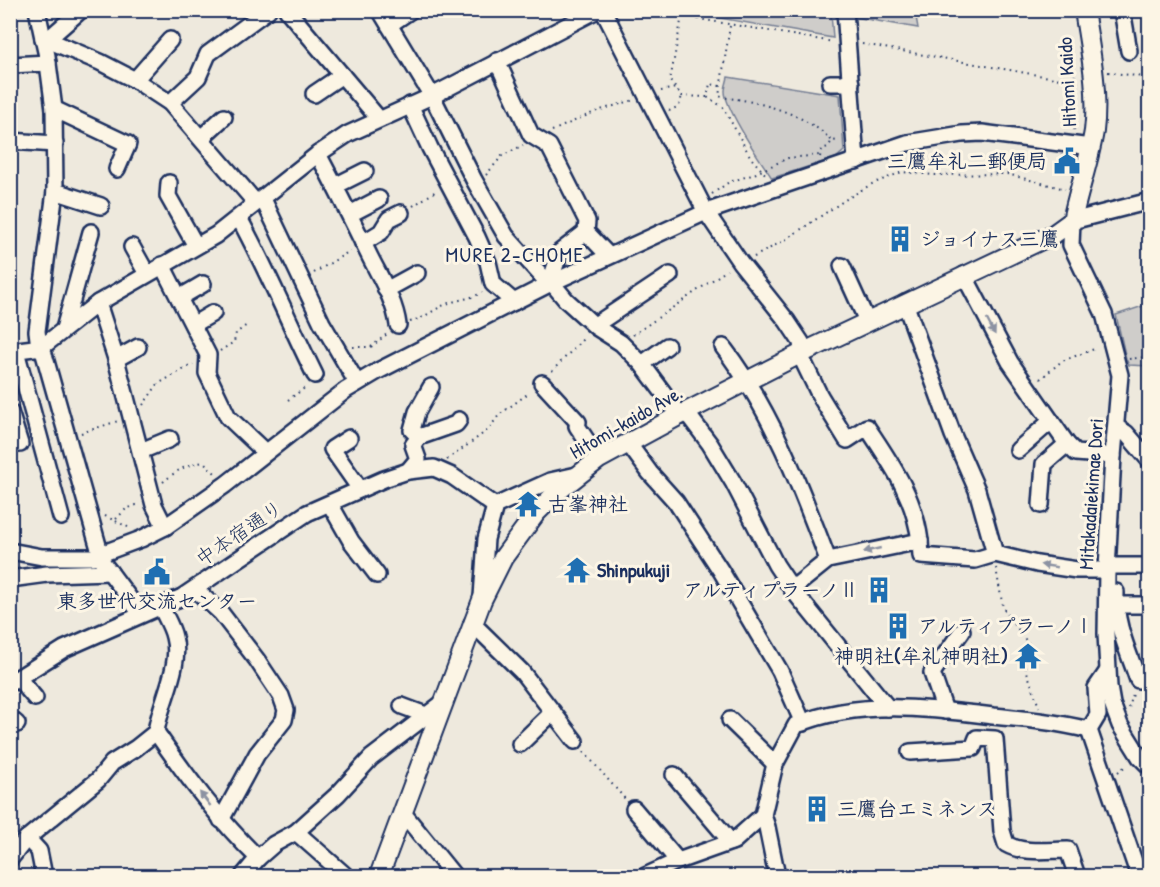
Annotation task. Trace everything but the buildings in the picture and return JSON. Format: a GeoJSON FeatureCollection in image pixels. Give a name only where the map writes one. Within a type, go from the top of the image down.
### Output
{"type":"FeatureCollection","features":[{"type":"Feature","properties":{"kind":"main road","name":"Hitomi Kaido"},"geometry":{"type":"LineString","coordinates":[[1072,222],[1091,147],[1095,114],[1084,10]]}},
{"type":"Feature","properties":{"kind":"main road","name":"Hitomi-kaido Ave."},"geometry":{"type":"LineString","coordinates":[[379,876],[472,623],[493,575],[516,538],[536,513],[577,475],[599,459],[628,443],[802,352],[1054,234],[1072,222]]}},
{"type":"Feature","properties":{"kind":"street"},"geometry":{"type":"LineString","coordinates":[[37,10],[45,39],[54,109],[55,144],[55,192],[41,230],[37,331],[101,555],[110,572],[141,614]]}},
{"type":"Feature","properties":{"kind":"street"},"geometry":{"type":"LineString","coordinates":[[45,39],[81,10]]}},
{"type":"Feature","properties":{"kind":"street"},"geometry":{"type":"LineString","coordinates":[[170,103],[198,76],[208,54],[268,10]]}},
{"type":"Feature","properties":{"kind":"street"},"geometry":{"type":"LineString","coordinates":[[287,10],[379,119]]}},
{"type":"Feature","properties":{"kind":"street"},"geometry":{"type":"LineString","coordinates":[[380,10],[432,96],[474,180],[506,236],[551,280],[566,300],[596,326],[621,343],[642,364],[710,444],[733,482],[776,565],[792,589],[888,708]]}},
{"type":"Feature","properties":{"kind":"street"},"geometry":{"type":"LineString","coordinates":[[389,25],[411,10]]}},
{"type":"Feature","properties":{"kind":"street"},"geometry":{"type":"LineString","coordinates":[[61,517],[13,351],[40,347],[98,303],[216,235],[318,154],[348,134],[432,96],[597,10]]}},
{"type":"Feature","properties":{"kind":"street"},"geometry":{"type":"LineString","coordinates":[[603,10],[706,213],[801,342],[802,361],[847,440],[867,427],[901,477],[918,522],[921,556],[975,560],[994,554],[1077,570],[1149,566]]}},
{"type":"Feature","properties":{"kind":"street"},"geometry":{"type":"LineString","coordinates":[[1122,10],[1129,51]]}},
{"type":"Feature","properties":{"kind":"street"},"geometry":{"type":"LineString","coordinates":[[849,18],[856,161]]}},
{"type":"Feature","properties":{"kind":"street"},"geometry":{"type":"LineString","coordinates":[[45,39],[84,54],[135,80],[170,103],[260,201],[357,383]]}},
{"type":"Feature","properties":{"kind":"street"},"geometry":{"type":"LineString","coordinates":[[135,80],[170,40]]}},
{"type":"Feature","properties":{"kind":"street"},"geometry":{"type":"LineString","coordinates":[[496,62],[531,135],[549,146],[587,221],[586,232],[560,252],[551,280]]}},
{"type":"Feature","properties":{"kind":"street"},"geometry":{"type":"LineString","coordinates":[[10,64],[48,63]]}},
{"type":"Feature","properties":{"kind":"street"},"geometry":{"type":"LineString","coordinates":[[314,94],[342,75]]}},
{"type":"Feature","properties":{"kind":"street"},"geometry":{"type":"LineString","coordinates":[[830,83],[851,83]]}},
{"type":"Feature","properties":{"kind":"street"},"geometry":{"type":"LineString","coordinates":[[410,105],[477,237],[488,262],[493,284],[514,302]]}},
{"type":"Feature","properties":{"kind":"street"},"geometry":{"type":"LineString","coordinates":[[54,109],[128,144],[117,169]]}},
{"type":"Feature","properties":{"kind":"street"},"geometry":{"type":"LineString","coordinates":[[201,138],[224,117]]}},
{"type":"Feature","properties":{"kind":"street"},"geometry":{"type":"LineString","coordinates":[[10,551],[42,556],[93,557],[141,539],[165,527],[225,485],[357,383],[417,349],[514,302],[551,280],[706,213],[907,143],[972,134],[991,134],[1091,147]]}},
{"type":"Feature","properties":{"kind":"street"},"geometry":{"type":"LineString","coordinates":[[10,141],[55,144]]}},
{"type":"Feature","properties":{"kind":"street"},"geometry":{"type":"LineString","coordinates":[[318,154],[350,214],[396,311],[398,325]]}},
{"type":"Feature","properties":{"kind":"street"},"geometry":{"type":"LineString","coordinates":[[335,186],[365,171]]}},
{"type":"Feature","properties":{"kind":"street"},"geometry":{"type":"LineString","coordinates":[[450,187],[474,180]]}},
{"type":"Feature","properties":{"kind":"street"},"geometry":{"type":"LineString","coordinates":[[169,183],[168,196],[196,246]]}},
{"type":"Feature","properties":{"kind":"street"},"geometry":{"type":"LineString","coordinates":[[55,192],[101,206]]}},
{"type":"Feature","properties":{"kind":"street"},"geometry":{"type":"LineString","coordinates":[[350,214],[379,199]]}},
{"type":"Feature","properties":{"kind":"street"},"geometry":{"type":"LineString","coordinates":[[1072,222],[1149,201]]}},
{"type":"Feature","properties":{"kind":"street"},"geometry":{"type":"LineString","coordinates":[[363,243],[381,232],[389,219],[401,213]]}},
{"type":"Feature","properties":{"kind":"street"},"geometry":{"type":"LineString","coordinates":[[239,218],[315,375]]}},
{"type":"Feature","properties":{"kind":"street","name":"Mitakadaiekimae Dori"},"geometry":{"type":"LineString","coordinates":[[1072,222],[1071,245],[1104,314],[1120,375],[1107,568],[1107,672],[1112,704],[1120,725],[1149,767]]}},
{"type":"Feature","properties":{"kind":"street"},"geometry":{"type":"LineString","coordinates":[[64,329],[91,232]]}},
{"type":"Feature","properties":{"kind":"street"},"geometry":{"type":"LineString","coordinates":[[586,232],[608,255]]}},
{"type":"Feature","properties":{"kind":"street"},"geometry":{"type":"LineString","coordinates":[[132,247],[147,274]]}},
{"type":"Feature","properties":{"kind":"street"},"geometry":{"type":"LineString","coordinates":[[162,265],[193,325],[212,355],[207,373],[228,404],[228,417],[265,452]]}},
{"type":"Feature","properties":{"kind":"street"},"geometry":{"type":"LineString","coordinates":[[842,266],[867,321]]}},
{"type":"Feature","properties":{"kind":"street"},"geometry":{"type":"LineString","coordinates":[[386,290],[417,273]]}},
{"type":"Feature","properties":{"kind":"street"},"geometry":{"type":"LineString","coordinates":[[596,326],[670,275]]}},
{"type":"Feature","properties":{"kind":"street"},"geometry":{"type":"LineString","coordinates":[[964,275],[1010,362],[1067,444],[1076,453],[1113,456]]}},
{"type":"Feature","properties":{"kind":"street"},"geometry":{"type":"LineString","coordinates":[[179,298],[203,284]]}},
{"type":"Feature","properties":{"kind":"street"},"geometry":{"type":"LineString","coordinates":[[282,303],[306,291]]}},
{"type":"Feature","properties":{"kind":"street"},"geometry":{"type":"LineString","coordinates":[[98,303],[116,359],[154,505],[165,527]]}},
{"type":"Feature","properties":{"kind":"street"},"geometry":{"type":"LineString","coordinates":[[905,303],[953,435],[977,490],[994,554]]}},
{"type":"Feature","properties":{"kind":"street"},"geometry":{"type":"LineString","coordinates":[[193,325],[213,314]]}},
{"type":"Feature","properties":{"kind":"street"},"geometry":{"type":"LineString","coordinates":[[642,364],[667,346]]}},
{"type":"Feature","properties":{"kind":"street"},"geometry":{"type":"LineString","coordinates":[[116,359],[138,347]]}},
{"type":"Feature","properties":{"kind":"street"},"geometry":{"type":"LineString","coordinates":[[723,347],[748,382],[791,463],[828,560]]}},
{"type":"Feature","properties":{"kind":"street"},"geometry":{"type":"LineString","coordinates":[[542,383],[578,422],[577,426],[599,459]]}},
{"type":"Feature","properties":{"kind":"street"},"geometry":{"type":"LineString","coordinates":[[419,437],[412,430],[417,412],[431,387]]}},
{"type":"Feature","properties":{"kind":"street"},"geometry":{"type":"LineString","coordinates":[[10,412],[20,444]]}},
{"type":"Feature","properties":{"kind":"street"},"geometry":{"type":"LineString","coordinates":[[408,471],[418,459],[413,445],[419,437],[456,424],[459,420]]}},
{"type":"Feature","properties":{"kind":"street"},"geometry":{"type":"LineString","coordinates":[[1018,450],[1051,421]]}},
{"type":"Feature","properties":{"kind":"street"},"geometry":{"type":"LineString","coordinates":[[1116,427],[1126,433],[1149,461]]}},
{"type":"Feature","properties":{"kind":"street"},"geometry":{"type":"LineString","coordinates":[[40,442],[66,437]]}},
{"type":"Feature","properties":{"kind":"street"},"geometry":{"type":"LineString","coordinates":[[349,438],[332,449],[360,489]]}},
{"type":"Feature","properties":{"kind":"street"},"geometry":{"type":"LineString","coordinates":[[141,451],[170,439]]}},
{"type":"Feature","properties":{"kind":"street"},"geometry":{"type":"LineString","coordinates":[[628,443],[650,473],[676,502],[721,571],[780,671],[802,723]]}},
{"type":"Feature","properties":{"kind":"street"},"geometry":{"type":"LineString","coordinates":[[1041,506],[1044,464],[1067,444]]}},
{"type":"Feature","properties":{"kind":"street"},"geometry":{"type":"LineString","coordinates":[[434,468],[452,476],[495,506]]}},
{"type":"Feature","properties":{"kind":"street","name":"中本宿通り"},"geometry":{"type":"LineString","coordinates":[[14,680],[64,649],[161,607],[195,589],[307,513],[360,489],[408,471],[434,468]]}},
{"type":"Feature","properties":{"kind":"street"},"geometry":{"type":"LineString","coordinates":[[495,506],[550,481],[577,475]]}},
{"type":"Feature","properties":{"kind":"street"},"geometry":{"type":"LineString","coordinates":[[330,504],[351,542],[377,575]]}},
{"type":"Feature","properties":{"kind":"street"},"geometry":{"type":"LineString","coordinates":[[482,600],[486,539],[495,506]]}},
{"type":"Feature","properties":{"kind":"street"},"geometry":{"type":"LineString","coordinates":[[792,589],[828,560],[920,541]]}},
{"type":"Feature","properties":{"kind":"street"},"geometry":{"type":"LineString","coordinates":[[1107,568],[1117,577],[1115,605],[1144,680]]}},
{"type":"Feature","properties":{"kind":"street"},"geometry":{"type":"LineString","coordinates":[[10,579],[47,574],[110,572]]}},
{"type":"Feature","properties":{"kind":"street"},"geometry":{"type":"LineString","coordinates":[[195,589],[221,613],[257,660],[281,696],[286,710],[284,720],[257,754],[221,820]]}},
{"type":"Feature","properties":{"kind":"street"},"geometry":{"type":"LineString","coordinates":[[1115,605],[1141,605]]}},
{"type":"Feature","properties":{"kind":"street"},"geometry":{"type":"LineString","coordinates":[[161,607],[174,637],[175,662],[156,732],[187,777],[221,820],[258,858]]}},
{"type":"Feature","properties":{"kind":"street"},"geometry":{"type":"LineString","coordinates":[[472,623],[522,672],[575,741]]}},
{"type":"Feature","properties":{"kind":"street"},"geometry":{"type":"LineString","coordinates":[[945,711],[932,674],[962,631]]}},
{"type":"Feature","properties":{"kind":"street"},"geometry":{"type":"LineString","coordinates":[[1107,672],[1096,688],[1098,715],[1089,730],[1139,876]]}},
{"type":"Feature","properties":{"kind":"street"},"geometry":{"type":"LineString","coordinates":[[14,680],[34,698]]}},
{"type":"Feature","properties":{"kind":"street"},"geometry":{"type":"LineString","coordinates":[[243,876],[274,844],[296,832],[338,794],[370,758],[444,702]]}},
{"type":"Feature","properties":{"kind":"street"},"geometry":{"type":"LineString","coordinates":[[402,706],[426,715]]}},
{"type":"Feature","properties":{"kind":"street"},"geometry":{"type":"LineString","coordinates":[[645,876],[678,861],[731,842],[762,815],[775,764],[796,725],[802,723],[843,712],[888,708],[945,711],[1063,723],[1089,730]]}},
{"type":"Feature","properties":{"kind":"street"},"geometry":{"type":"LineString","coordinates":[[520,744],[553,712]]}},
{"type":"Feature","properties":{"kind":"street"},"geometry":{"type":"LineString","coordinates":[[730,720],[775,764]]}},
{"type":"Feature","properties":{"kind":"street"},"geometry":{"type":"LineString","coordinates":[[10,859],[27,838],[98,780],[112,763],[156,732]]}},
{"type":"Feature","properties":{"kind":"street"},"geometry":{"type":"LineString","coordinates":[[910,752],[973,748],[977,738],[995,739],[1002,831],[1006,844],[1022,850],[1068,850],[1077,876]]}},
{"type":"Feature","properties":{"kind":"street"},"geometry":{"type":"LineString","coordinates":[[674,776],[731,842]]}},
{"type":"Feature","properties":{"kind":"street"},"geometry":{"type":"LineString","coordinates":[[634,809],[678,861]]}},
{"type":"Feature","properties":{"kind":"street"},"geometry":{"type":"LineString","coordinates":[[403,813],[454,876]]}},
{"type":"Feature","properties":{"kind":"street"},"geometry":{"type":"LineString","coordinates":[[762,815],[767,827],[777,876]]}},
{"type":"Feature","properties":{"kind":"street"},"geometry":{"type":"LineString","coordinates":[[296,832],[346,876]]}},
{"type":"Feature","properties":{"kind":"street"},"geometry":{"type":"LineString","coordinates":[[27,838],[39,851],[44,876]]}},
{"type":"Feature","properties":{"kind":"path"},"geometry":{"type":"LineString","coordinates":[[903,10],[904,20]]}},
{"type":"Feature","properties":{"kind":"path"},"geometry":{"type":"LineString","coordinates":[[682,96],[670,81],[682,16],[839,43]]}},
{"type":"Feature","properties":{"kind":"path"},"geometry":{"type":"LineString","coordinates":[[730,25],[719,96],[782,111],[822,130],[832,141]]}},
{"type":"Feature","properties":{"kind":"path"},"geometry":{"type":"LineString","coordinates":[[857,43],[1066,80],[1078,74],[1074,136]]}},
{"type":"Feature","properties":{"kind":"path"},"geometry":{"type":"LineString","coordinates":[[1103,71],[1149,78]]}},
{"type":"Feature","properties":{"kind":"path"},"geometry":{"type":"LineString","coordinates":[[707,97],[710,84],[720,86]]}},
{"type":"Feature","properties":{"kind":"path"},"geometry":{"type":"LineString","coordinates":[[659,91],[676,88]]}},
{"type":"Feature","properties":{"kind":"path"},"geometry":{"type":"LineString","coordinates":[[682,96],[707,97],[723,106],[752,158],[770,184]]}},
{"type":"Feature","properties":{"kind":"path"},"geometry":{"type":"LineString","coordinates":[[664,113],[679,106],[682,96]]}},
{"type":"Feature","properties":{"kind":"path"},"geometry":{"type":"LineString","coordinates":[[723,106],[726,99]]}},
{"type":"Feature","properties":{"kind":"path"},"geometry":{"type":"LineString","coordinates":[[822,166],[820,155],[822,149],[828,147],[832,141],[846,139]]}},
{"type":"Feature","properties":{"kind":"path"},"geometry":{"type":"LineString","coordinates":[[707,196],[729,182],[763,171],[788,158],[820,155]]}},
{"type":"Feature","properties":{"kind":"path"},"geometry":{"type":"LineString","coordinates":[[621,343],[740,262],[763,253],[785,240],[872,184],[902,172],[934,175],[1007,174],[1079,194]]}},
{"type":"Feature","properties":{"kind":"path"},"geometry":{"type":"LineString","coordinates":[[401,213],[450,187]]}},
{"type":"Feature","properties":{"kind":"path"},"geometry":{"type":"LineString","coordinates":[[339,353],[356,346],[371,347],[398,325],[424,318],[448,303],[476,296],[493,284]]}},
{"type":"Feature","properties":{"kind":"path"},"geometry":{"type":"LineString","coordinates":[[434,468],[488,430],[500,416],[542,383],[563,358],[596,326]]}},
{"type":"Feature","properties":{"kind":"path"},"geometry":{"type":"LineString","coordinates":[[1028,388],[1062,361],[1113,342]]}},
{"type":"Feature","properties":{"kind":"path"},"geometry":{"type":"LineString","coordinates":[[1126,359],[1146,357],[1149,349]]}},
{"type":"Feature","properties":{"kind":"path"},"geometry":{"type":"LineString","coordinates":[[288,400],[321,376],[315,375]]}},
{"type":"Feature","properties":{"kind":"path"},"geometry":{"type":"LineString","coordinates":[[116,519],[126,509],[152,494],[177,471],[191,464],[204,462],[225,485]]}},
{"type":"Feature","properties":{"kind":"path"},"geometry":{"type":"LineString","coordinates":[[96,513],[116,519],[130,527],[141,539]]}},
{"type":"Feature","properties":{"kind":"path"},"geometry":{"type":"LineString","coordinates":[[994,554],[1003,608],[1032,649],[1022,657],[1043,721]]}},
{"type":"Feature","properties":{"kind":"path"},"geometry":{"type":"LineString","coordinates":[[1129,711],[1133,693],[1144,680]]}},
{"type":"Feature","properties":{"kind":"path"},"geometry":{"type":"LineString","coordinates":[[575,741],[634,809]]}},
{"type":"Feature","properties":{"kind":"shaded area"},"geometry":{"type":"Polygon","coordinates":[[[687,10],[817,10],[831,13],[833,38],[686,12],[687,10]]]}},
{"type":"Feature","properties":{"kind":"shaded area"},"geometry":{"type":"Polygon","coordinates":[[[854,11],[915,11],[918,28],[855,17],[854,11]]]}},
{"type":"Feature","properties":{"kind":"shaded area"},"geometry":{"type":"Polygon","coordinates":[[[728,77],[840,95],[844,151],[836,158],[772,178],[731,110],[725,91],[728,77]]]}},
{"type":"Feature","properties":{"kind":"shaded area"},"geometry":{"type":"Polygon","coordinates":[[[1149,304],[1149,366],[1129,365],[1116,315],[1149,304]]]}},
{"type":"Feature","properties":{"kind":"place","name":"三鷹牟礼二郵便局"},"geometry":{"type":"Point","coordinates":[1067,161]}},
{"type":"Feature","properties":{"kind":"place","name":"ジョイナス三鷹"},"geometry":{"type":"Point","coordinates":[900,239]}},
{"type":"Feature","properties":{"kind":"place","name":"古峯神社"},"geometry":{"type":"Point","coordinates":[528,504]}},
{"type":"Feature","properties":{"kind":"place","name":"Shinpukuji"},"geometry":{"type":"Point","coordinates":[577,570]}},
{"type":"Feature","properties":{"kind":"place","name":"東多世代交流センター"},"geometry":{"type":"Point","coordinates":[157,572]}},
{"type":"Feature","properties":{"kind":"place","name":"アルティプラーノⅡ"},"geometry":{"type":"Point","coordinates":[879,590]}},
{"type":"Feature","properties":{"kind":"place","name":"アルティプラーノⅠ"},"geometry":{"type":"Point","coordinates":[898,626]}},
{"type":"Feature","properties":{"kind":"place","name":"神明社(牟礼神明社)"},"geometry":{"type":"Point","coordinates":[1028,656]}},
{"type":"Feature","properties":{"kind":"place","name":"三鷹台エミネンス"},"geometry":{"type":"Point","coordinates":[817,809]}},
{"type":"Feature","properties":{"kind":"district","name":"MURE 2-CHOME"},"geometry":{"type":"Point","coordinates":[515,255]}}]}
